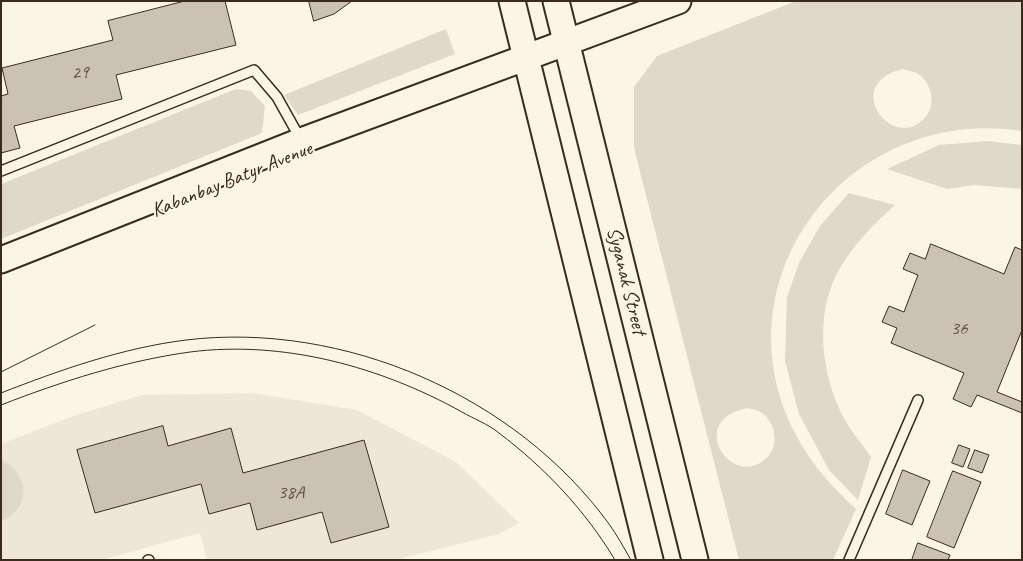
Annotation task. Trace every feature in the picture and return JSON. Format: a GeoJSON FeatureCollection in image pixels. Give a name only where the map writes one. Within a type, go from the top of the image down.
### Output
{"type":"FeatureCollection","features":[{"type":"Feature","properties":{"kind":"main road","name":"Syganak Street"},"geometry":{"type":"LineString","coordinates":[[512,1],[650,560]]}},
{"type":"Feature","properties":{"kind":"main road","name":"Syganak Street"},"geometry":{"type":"LineString","coordinates":[[556,1],[695,560]]}},
{"type":"Feature","properties":{"kind":"main road","name":"Kabanbay Batyr Avenue"},"geometry":{"type":"LineString","coordinates":[[1,260],[301,140],[678,1]]}},
{"type":"Feature","properties":{"kind":"main road","name":"Kabanbay Batyr Avenue"},"geometry":{"type":"LineString","coordinates":[[1,272],[421,106],[460,81]]}},
{"type":"Feature","properties":{"kind":"lane"},"geometry":{"type":"LineString","coordinates":[[1,171],[254,70],[277,97],[301,140]]}},
{"type":"Feature","properties":{"kind":"lane"},"geometry":{"type":"LineString","coordinates":[[849,560],[918,400]]}},
{"type":"Feature","properties":{"kind":"shaded area"},"geometry":{"type":"Polygon","coordinates":[[[796,1],[1022,1],[1022,131],[960,130],[903,145],[854,173],[814,213],[787,261],[773,316],[775,374],[795,433],[807,454],[838,492],[856,509],[833,560],[739,560],[634,148],[634,87],[657,56],[796,1]],[[903,69],[884,77],[875,88],[874,101],[879,113],[889,123],[901,128],[914,126],[927,115],[932,99],[926,82],[915,72],[903,69]],[[747,408],[728,416],[719,427],[717,440],[722,452],[731,462],[743,467],[757,465],[770,454],[775,438],[770,421],[759,411],[747,408]]]}},
{"type":"Feature","properties":{"kind":"shaded area"},"geometry":{"type":"Polygon","coordinates":[[[446,29],[455,54],[298,115],[284,95],[446,29]]]}},
{"type":"Feature","properties":{"kind":"shaded area"},"geometry":{"type":"Polygon","coordinates":[[[236,89],[251,91],[265,106],[262,133],[1,239],[1,184],[236,89]]]}},
{"type":"Feature","properties":{"kind":"shaded area"},"geometry":{"type":"Polygon","coordinates":[[[988,141],[1022,145],[1022,189],[974,185],[947,189],[887,169],[939,145],[988,141]]]}},
{"type":"Feature","properties":{"kind":"shaded area"},"geometry":{"type":"Polygon","coordinates":[[[849,193],[895,205],[865,234],[840,268],[831,286],[823,325],[826,366],[837,405],[846,422],[871,457],[858,500],[829,470],[799,414],[785,361],[787,297],[799,263],[820,226],[849,193]]]}},
{"type":"Feature","properties":{"kind":"shaded area"},"geometry":{"type":"Polygon","coordinates":[[[252,393],[357,410],[456,462],[519,523],[499,534],[395,560],[207,560],[200,533],[101,560],[1,560],[1,444],[73,416],[142,395],[252,393]]]}},
{"type":"Feature","properties":{"kind":"shaded area"},"geometry":{"type":"Polygon","coordinates":[[[1,460],[18,473],[24,491],[18,509],[11,516],[1,521],[1,460]]]}},
{"type":"Feature","properties":{"kind":"building"},"geometry":{"type":"Polygon","coordinates":[[[185,1],[225,1],[236,45],[116,75],[122,99],[14,126],[20,148],[1,153],[1,96],[8,94],[2,68],[113,40],[108,21],[185,1]]]}},
{"type":"Feature","properties":{"kind":"building"},"geometry":{"type":"Polygon","coordinates":[[[309,1],[352,1],[334,14],[314,21],[309,1]]]}},
{"type":"Feature","properties":{"kind":"building"},"geometry":{"type":"Polygon","coordinates":[[[931,244],[1004,274],[1015,247],[1022,250],[1022,330],[997,392],[1022,402],[1022,413],[977,395],[971,407],[953,399],[964,373],[891,343],[897,328],[882,322],[889,306],[904,312],[918,275],[903,269],[910,253],[925,259],[931,244]]]}},
{"type":"Feature","properties":{"kind":"building"},"geometry":{"type":"Polygon","coordinates":[[[163,426],[168,446],[231,428],[243,473],[364,440],[389,527],[331,543],[322,512],[257,530],[250,503],[209,514],[201,484],[95,513],[77,450],[163,426]]]}},
{"type":"Feature","properties":{"kind":"building"},"geometry":{"type":"Polygon","coordinates":[[[959,445],[970,449],[963,467],[952,463],[959,445]]]}},
{"type":"Feature","properties":{"kind":"building"},"geometry":{"type":"Polygon","coordinates":[[[975,450],[989,455],[982,473],[968,468],[975,450]]]}},
{"type":"Feature","properties":{"kind":"building"},"geometry":{"type":"Polygon","coordinates":[[[903,470],[930,481],[912,525],[886,514],[903,470]]]}},
{"type":"Feature","properties":{"kind":"building"},"geometry":{"type":"Polygon","coordinates":[[[953,471],[981,482],[954,548],[927,537],[953,471]]]}},
{"type":"Feature","properties":{"kind":"building"},"geometry":{"type":"Polygon","coordinates":[[[918,543],[950,555],[948,560],[912,560],[918,543]]]}},
{"type":"Feature","properties":{"kind":"tram line"},"geometry":{"type":"LineString","coordinates":[[1,372],[95,325]]}},
{"type":"Feature","properties":{"kind":"tram line"},"geometry":{"type":"LineString","coordinates":[[1,393],[46,376],[115,354],[186,340],[246,337],[306,343],[365,356],[422,377],[476,405],[526,439],[571,479],[609,524],[631,560]]}},
{"type":"Feature","properties":{"kind":"tram line"},"geometry":{"type":"LineString","coordinates":[[1,405],[118,366],[190,352],[225,349],[261,350],[331,361],[399,382],[431,396],[495,430],[516,446],[563,491],[591,524],[615,560]]}}]}
